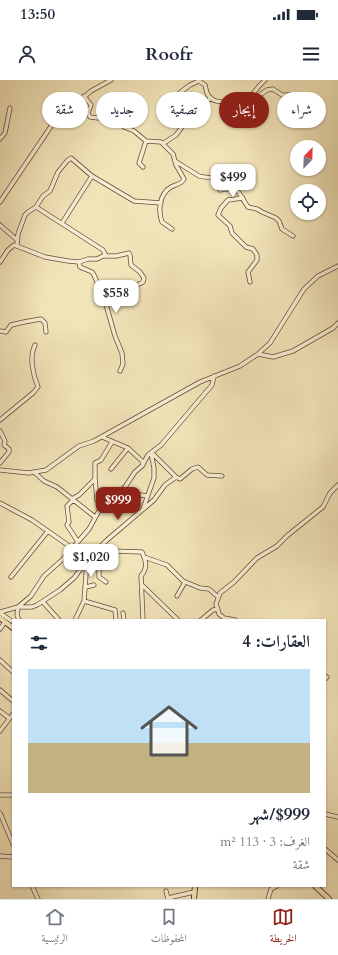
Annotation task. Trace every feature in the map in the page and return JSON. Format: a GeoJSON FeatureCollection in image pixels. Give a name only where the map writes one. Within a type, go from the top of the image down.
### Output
{"type":"FeatureCollection","features":[{"type":"Feature","properties":{"kind":"main road"},"geometry":{"type":"LineString","coordinates":[[0,618],[12,627]]}},
{"type":"Feature","properties":{"kind":"main road"},"geometry":{"type":"LineString","coordinates":[[194,887],[194,899]]}},
{"type":"Feature","properties":{"kind":"main road"},"geometry":{"type":"LineString","coordinates":[[316,887],[329,899]]}},
{"type":"Feature","properties":{"kind":"street"},"geometry":{"type":"LineString","coordinates":[[88,94],[110,80]]}},
{"type":"Feature","properties":{"kind":"street"},"geometry":{"type":"LineString","coordinates":[[254,92],[265,80]]}},
{"type":"Feature","properties":{"kind":"street"},"geometry":{"type":"LineString","coordinates":[[181,92],[190,85],[199,81],[205,85],[207,92]]}},
{"type":"Feature","properties":{"kind":"street"},"geometry":{"type":"LineString","coordinates":[[264,92],[272,89],[277,92]]}},
{"type":"Feature","properties":{"kind":"street"},"geometry":{"type":"LineString","coordinates":[[164,144],[176,135],[194,111],[212,98],[219,102]]}},
{"type":"Feature","properties":{"kind":"street"},"geometry":{"type":"LineString","coordinates":[[88,101],[91,105],[88,113],[90,118],[98,118],[106,112],[114,111],[118,113],[122,126],[134,131],[146,141],[159,141],[164,144],[173,154],[175,161],[184,177],[181,183],[170,188],[165,193],[161,203],[160,213],[162,222],[172,229]]}},
{"type":"Feature","properties":{"kind":"street"},"geometry":{"type":"LineString","coordinates":[[0,139],[5,133],[10,108]]}},
{"type":"Feature","properties":{"kind":"street"},"geometry":{"type":"LineString","coordinates":[[0,202],[50,128]]}},
{"type":"Feature","properties":{"kind":"street"},"geometry":{"type":"LineString","coordinates":[[143,167],[138,163],[146,141]]}},
{"type":"Feature","properties":{"kind":"street"},"geometry":{"type":"LineString","coordinates":[[17,246],[18,234],[25,215],[36,207],[43,196],[50,191],[63,165],[70,158],[92,176],[134,201],[161,203]]}},
{"type":"Feature","properties":{"kind":"street"},"geometry":{"type":"LineString","coordinates":[[175,161],[199,176],[210,177],[217,180],[220,190],[233,188],[243,198],[248,207],[257,208],[277,219],[282,229],[293,236]]}},
{"type":"Feature","properties":{"kind":"street"},"geometry":{"type":"LineString","coordinates":[[62,223],[92,176]]}},
{"type":"Feature","properties":{"kind":"street"},"geometry":{"type":"LineString","coordinates":[[243,198],[228,200],[221,208],[218,215],[230,226],[232,233],[246,247],[253,249],[257,255],[257,260],[248,272],[250,282]]}},
{"type":"Feature","properties":{"kind":"street"},"geometry":{"type":"LineString","coordinates":[[36,207],[103,250],[106,256]]}},
{"type":"Feature","properties":{"kind":"street"},"geometry":{"type":"LineString","coordinates":[[0,225],[17,240]]}},
{"type":"Feature","properties":{"kind":"street"},"geometry":{"type":"LineString","coordinates":[[0,262],[10,248],[14,246],[45,258],[68,262],[79,262],[88,259],[95,259],[101,256],[116,256],[125,253],[130,254],[131,265],[140,272],[144,279],[143,282],[135,286]]}},
{"type":"Feature","properties":{"kind":"street"},"geometry":{"type":"LineString","coordinates":[[79,262],[80,267],[94,274],[105,301],[112,329],[122,353],[123,364],[120,371]]}},
{"type":"Feature","properties":{"kind":"street"},"geometry":{"type":"LineString","coordinates":[[0,470],[29,474],[46,470],[79,446],[102,436],[200,382],[240,366],[258,354],[270,343],[308,285],[325,271],[338,266]]}},
{"type":"Feature","properties":{"kind":"street"},"geometry":{"type":"LineString","coordinates":[[0,331],[6,332],[11,326],[41,319],[45,323],[46,332]]}},
{"type":"Feature","properties":{"kind":"street"},"geometry":{"type":"LineString","coordinates":[[258,354],[273,357],[293,351],[333,328],[338,323]]}},
{"type":"Feature","properties":{"kind":"street"},"geometry":{"type":"LineString","coordinates":[[0,420],[33,393],[38,387],[32,355],[35,345]]}},
{"type":"Feature","properties":{"kind":"street"},"geometry":{"type":"LineString","coordinates":[[18,619],[18,607],[32,596],[44,576],[89,529],[100,508],[122,489],[135,472],[143,465],[148,455],[161,445],[212,385],[214,376]]}},
{"type":"Feature","properties":{"kind":"street"},"geometry":{"type":"LineString","coordinates":[[0,431],[5,441],[4,445],[10,449],[0,463]]}},
{"type":"Feature","properties":{"kind":"street"},"geometry":{"type":"LineString","coordinates":[[102,436],[112,442],[128,448],[142,461],[143,464]]}},
{"type":"Feature","properties":{"kind":"street"},"geometry":{"type":"LineString","coordinates":[[104,505],[97,500],[95,463],[101,460],[112,442]]}},
{"type":"Feature","properties":{"kind":"street"},"geometry":{"type":"LineString","coordinates":[[111,469],[128,448]]}},
{"type":"Feature","properties":{"kind":"street"},"geometry":{"type":"LineString","coordinates":[[151,453],[180,479],[192,469],[198,467],[207,475],[222,476]]}},
{"type":"Feature","properties":{"kind":"street"},"geometry":{"type":"LineString","coordinates":[[143,510],[154,478],[151,453]]}},
{"type":"Feature","properties":{"kind":"street"},"geometry":{"type":"LineString","coordinates":[[34,472],[44,481],[57,487],[95,517]]}},
{"type":"Feature","properties":{"kind":"street"},"geometry":{"type":"LineString","coordinates":[[0,612],[18,607],[32,607],[53,595],[74,578],[87,561],[107,540],[154,500],[165,485],[176,477]]}},
{"type":"Feature","properties":{"kind":"street"},"geometry":{"type":"LineString","coordinates":[[75,619],[84,601],[87,561],[67,525],[69,522],[67,506],[95,478]]}},
{"type":"Feature","properties":{"kind":"street"},"geometry":{"type":"LineString","coordinates":[[230,619],[224,618],[219,614],[216,604],[220,593],[234,582],[257,558],[277,546],[288,534],[323,507],[330,494],[338,486]]}},
{"type":"Feature","properties":{"kind":"street"},"geometry":{"type":"LineString","coordinates":[[122,489],[129,493],[148,496]]}},
{"type":"Feature","properties":{"kind":"street"},"geometry":{"type":"LineString","coordinates":[[0,504],[32,520],[72,548]]}},
{"type":"Feature","properties":{"kind":"street"},"geometry":{"type":"LineString","coordinates":[[11,577],[48,531]]}},
{"type":"Feature","properties":{"kind":"street"},"geometry":{"type":"LineString","coordinates":[[87,561],[102,560],[111,551],[142,552],[146,565],[145,572],[141,576],[143,619]]}},
{"type":"Feature","properties":{"kind":"street"},"geometry":{"type":"LineString","coordinates":[[144,557],[167,565],[185,582],[209,590],[218,597]]}},
{"type":"Feature","properties":{"kind":"street"},"geometry":{"type":"LineString","coordinates":[[99,561],[99,577],[106,582]]}},
{"type":"Feature","properties":{"kind":"street"},"geometry":{"type":"LineString","coordinates":[[177,596],[185,582]]}},
{"type":"Feature","properties":{"kind":"street"},"geometry":{"type":"LineString","coordinates":[[142,584],[177,619]]}},
{"type":"Feature","properties":{"kind":"street"},"geometry":{"type":"LineString","coordinates":[[86,587],[94,585]]}},
{"type":"Feature","properties":{"kind":"street"},"geometry":{"type":"LineString","coordinates":[[84,601],[115,610],[116,619]]}},
{"type":"Feature","properties":{"kind":"street"},"geometry":{"type":"LineString","coordinates":[[43,602],[58,619]]}},
{"type":"Feature","properties":{"kind":"street"},"geometry":{"type":"LineString","coordinates":[[202,619],[213,610],[218,609]]}},
{"type":"Feature","properties":{"kind":"street"},"geometry":{"type":"LineString","coordinates":[[0,612],[12,621]]}},
{"type":"Feature","properties":{"kind":"street"},"geometry":{"type":"LineString","coordinates":[[123,613],[124,619]]}},
{"type":"Feature","properties":{"kind":"street"},"geometry":{"type":"LineString","coordinates":[[0,629],[5,622]]}},
{"type":"Feature","properties":{"kind":"street"},"geometry":{"type":"LineString","coordinates":[[0,660],[12,671]]}},
{"type":"Feature","properties":{"kind":"street"},"geometry":{"type":"LineString","coordinates":[[0,690],[12,700]]}},
{"type":"Feature","properties":{"kind":"street"},"geometry":{"type":"LineString","coordinates":[[0,711],[9,718]]}},
{"type":"Feature","properties":{"kind":"street"},"geometry":{"type":"LineString","coordinates":[[0,731],[12,715]]}},
{"type":"Feature","properties":{"kind":"street"},"geometry":{"type":"LineString","coordinates":[[0,795],[12,795]]}},
{"type":"Feature","properties":{"kind":"street"},"geometry":{"type":"LineString","coordinates":[[0,813],[12,842]]}},
{"type":"Feature","properties":{"kind":"street"},"geometry":{"type":"LineString","coordinates":[[326,814],[338,817]]}},
{"type":"Feature","properties":{"kind":"street"},"geometry":{"type":"LineString","coordinates":[[326,850],[338,860]]}},
{"type":"Feature","properties":{"kind":"street"},"geometry":{"type":"LineString","coordinates":[[0,856],[12,857]]}},
{"type":"Feature","properties":{"kind":"street"},"geometry":{"type":"LineString","coordinates":[[32,887],[38,899]]}},
{"type":"Feature","properties":{"kind":"street"},"geometry":{"type":"LineString","coordinates":[[268,899],[271,889],[275,887]]}},
{"type":"Feature","properties":{"kind":"street"},"geometry":{"type":"LineString","coordinates":[[166,891],[168,899],[194,892]]}}]}
